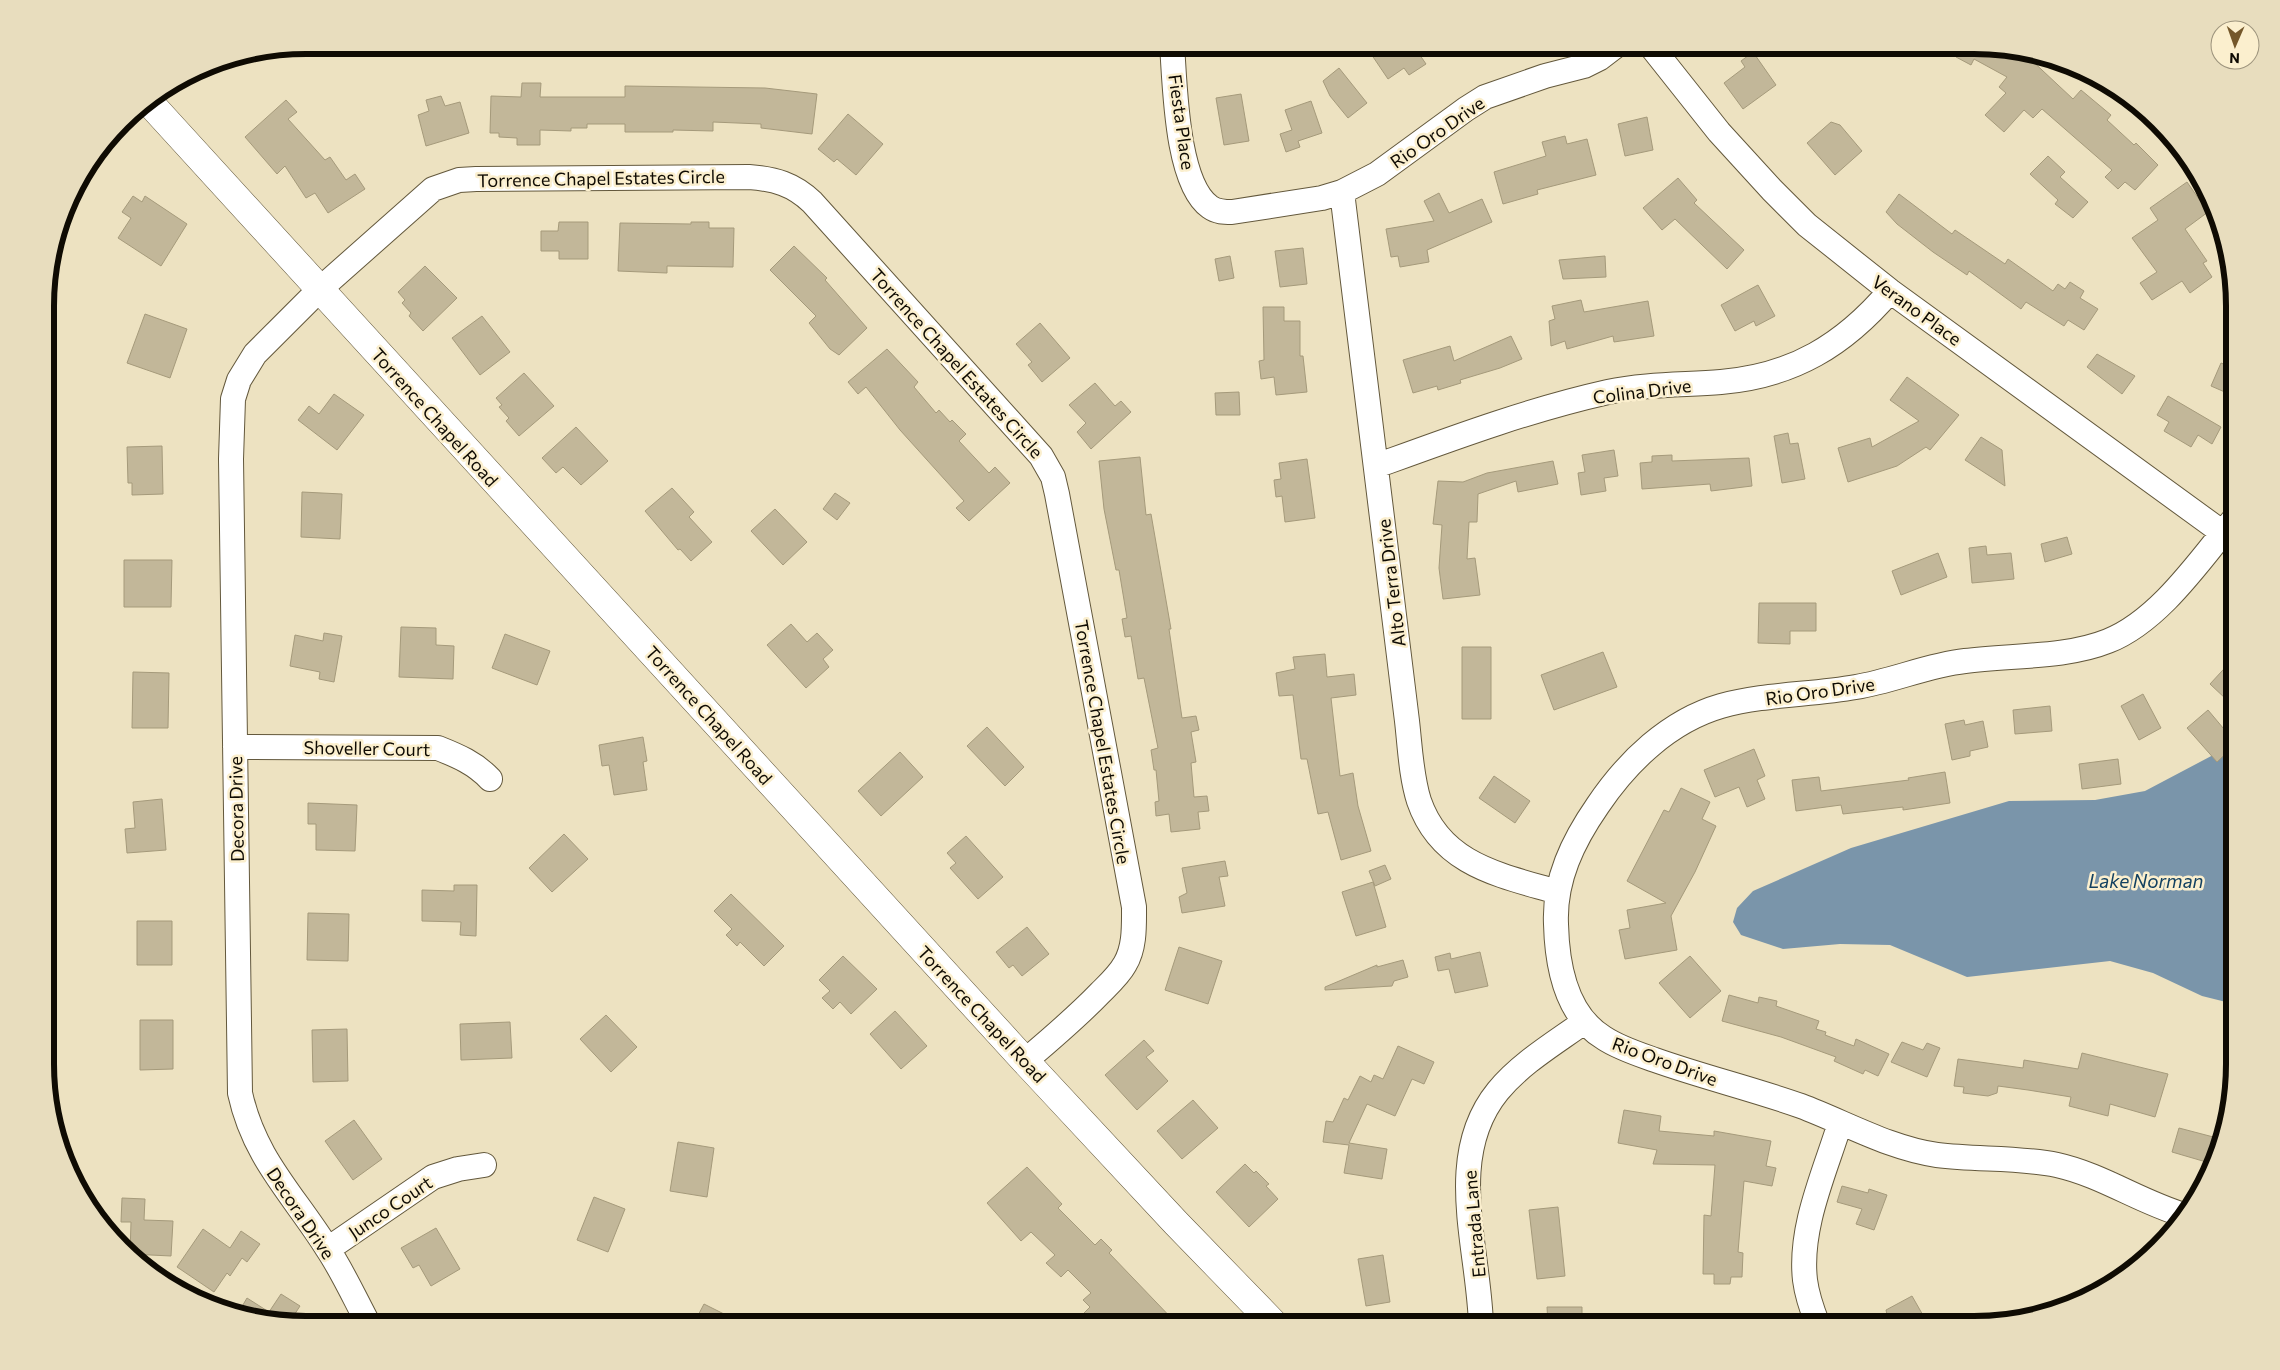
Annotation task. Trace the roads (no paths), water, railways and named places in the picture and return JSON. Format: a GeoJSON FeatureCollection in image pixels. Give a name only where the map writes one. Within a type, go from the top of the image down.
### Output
{"type":"FeatureCollection","features":[{"type":"Feature","properties":{"kind":"street","name":"Fiesta Place"},"geometry":{"type":"LineString","coordinates":[[1173,54],[1183,150],[1192,183],[1200,198],[1219,211],[1232,212],[1322,198],[1342,192]]}},
{"type":"Feature","properties":{"kind":"street","name":"Rio Oro Drive"},"geometry":{"type":"LineString","coordinates":[[1342,192],[1377,174],[1466,108],[1485,97],[1546,76],[1584,66],[1605,54]]}},
{"type":"Feature","properties":{"kind":"street","name":"Verano Place"},"geometry":{"type":"LineString","coordinates":[[1657,54],[1694,102],[1772,190],[1807,225],[1890,291],[2226,524]]}},
{"type":"Feature","properties":{"kind":"street","name":"Torrence Chapel Road"},"geometry":{"type":"LineString","coordinates":[[152,107],[1025,1061],[1182,1230],[1266,1316]]}},
{"type":"Feature","properties":{"kind":"street","name":"Torrence Chapel Estates Circle"},"geometry":{"type":"LineString","coordinates":[[319,290],[433,189],[459,180],[748,177],[780,181],[802,192],[812,202],[1041,456],[1051,472],[1057,494],[1134,907],[1134,923],[1131,951],[1126,964],[1116,977],[1082,1012],[1025,1061]]}},
{"type":"Feature","properties":{"kind":"street","name":"Alto Terra Drive"},"geometry":{"type":"LineString","coordinates":[[1342,192],[1416,790],[1426,818],[1444,843],[1471,863],[1498,875],[1557,892]]}},
{"type":"Feature","properties":{"kind":"street","name":"Decora Drive"},"geometry":{"type":"LineString","coordinates":[[319,290],[255,354],[240,380],[233,399],[231,459],[240,1093],[245,1117],[263,1157],[328,1248],[364,1316]]}},
{"type":"Feature","properties":{"kind":"street","name":"Colina Drive"},"geometry":{"type":"LineString","coordinates":[[1376,466],[1480,428],[1558,404],[1641,387],[1724,382],[1757,377],[1795,366],[1847,335],[1871,313],[1890,291]]}},
{"type":"Feature","properties":{"kind":"street","name":"Rio Oro Drive"},"geometry":{"type":"LineString","coordinates":[[2177,1213],[2105,1181],[2071,1169],[2027,1161],[1935,1155],[1892,1144],[1798,1106],[1693,1074],[1629,1050],[1602,1037],[1584,1022],[1571,1001],[1556,942],[1555,905],[1557,892],[1573,845],[1608,790],[1630,765],[1654,743],[1700,713],[1724,705],[1863,686],[1962,661],[2073,650],[2104,643],[2137,625],[2159,605],[2226,529]]}},
{"type":"Feature","properties":{"kind":"street","name":"Shoveller Court"},"geometry":{"type":"LineString","coordinates":[[235,747],[438,748],[462,757],[480,768],[490,779]]}},
{"type":"Feature","properties":{"kind":"street","name":"Entrada Lane"},"geometry":{"type":"LineString","coordinates":[[1480,1316],[1468,1174],[1473,1137],[1481,1117],[1499,1090],[1534,1059],[1584,1022]]}},
{"type":"Feature","properties":{"kind":"street"},"geometry":{"type":"LineString","coordinates":[[1815,1316],[1807,1293],[1805,1252],[1810,1217],[1840,1122]]}},
{"type":"Feature","properties":{"kind":"street","name":"Junco Court"},"geometry":{"type":"LineString","coordinates":[[328,1248],[433,1177],[458,1168],[484,1165]]}},
{"type":"Feature","properties":{"kind":"water","name":"Lake Norman"},"geometry":{"type":"Polygon","coordinates":[[[2226,748],[2226,1002],[2202,996],[2153,973],[2110,961],[1967,977],[1890,945],[1840,944],[1783,949],[1741,935],[1733,922],[1737,908],[1753,891],[1851,848],[2009,801],[2095,800],[2145,791],[2226,748]]]}}]}
